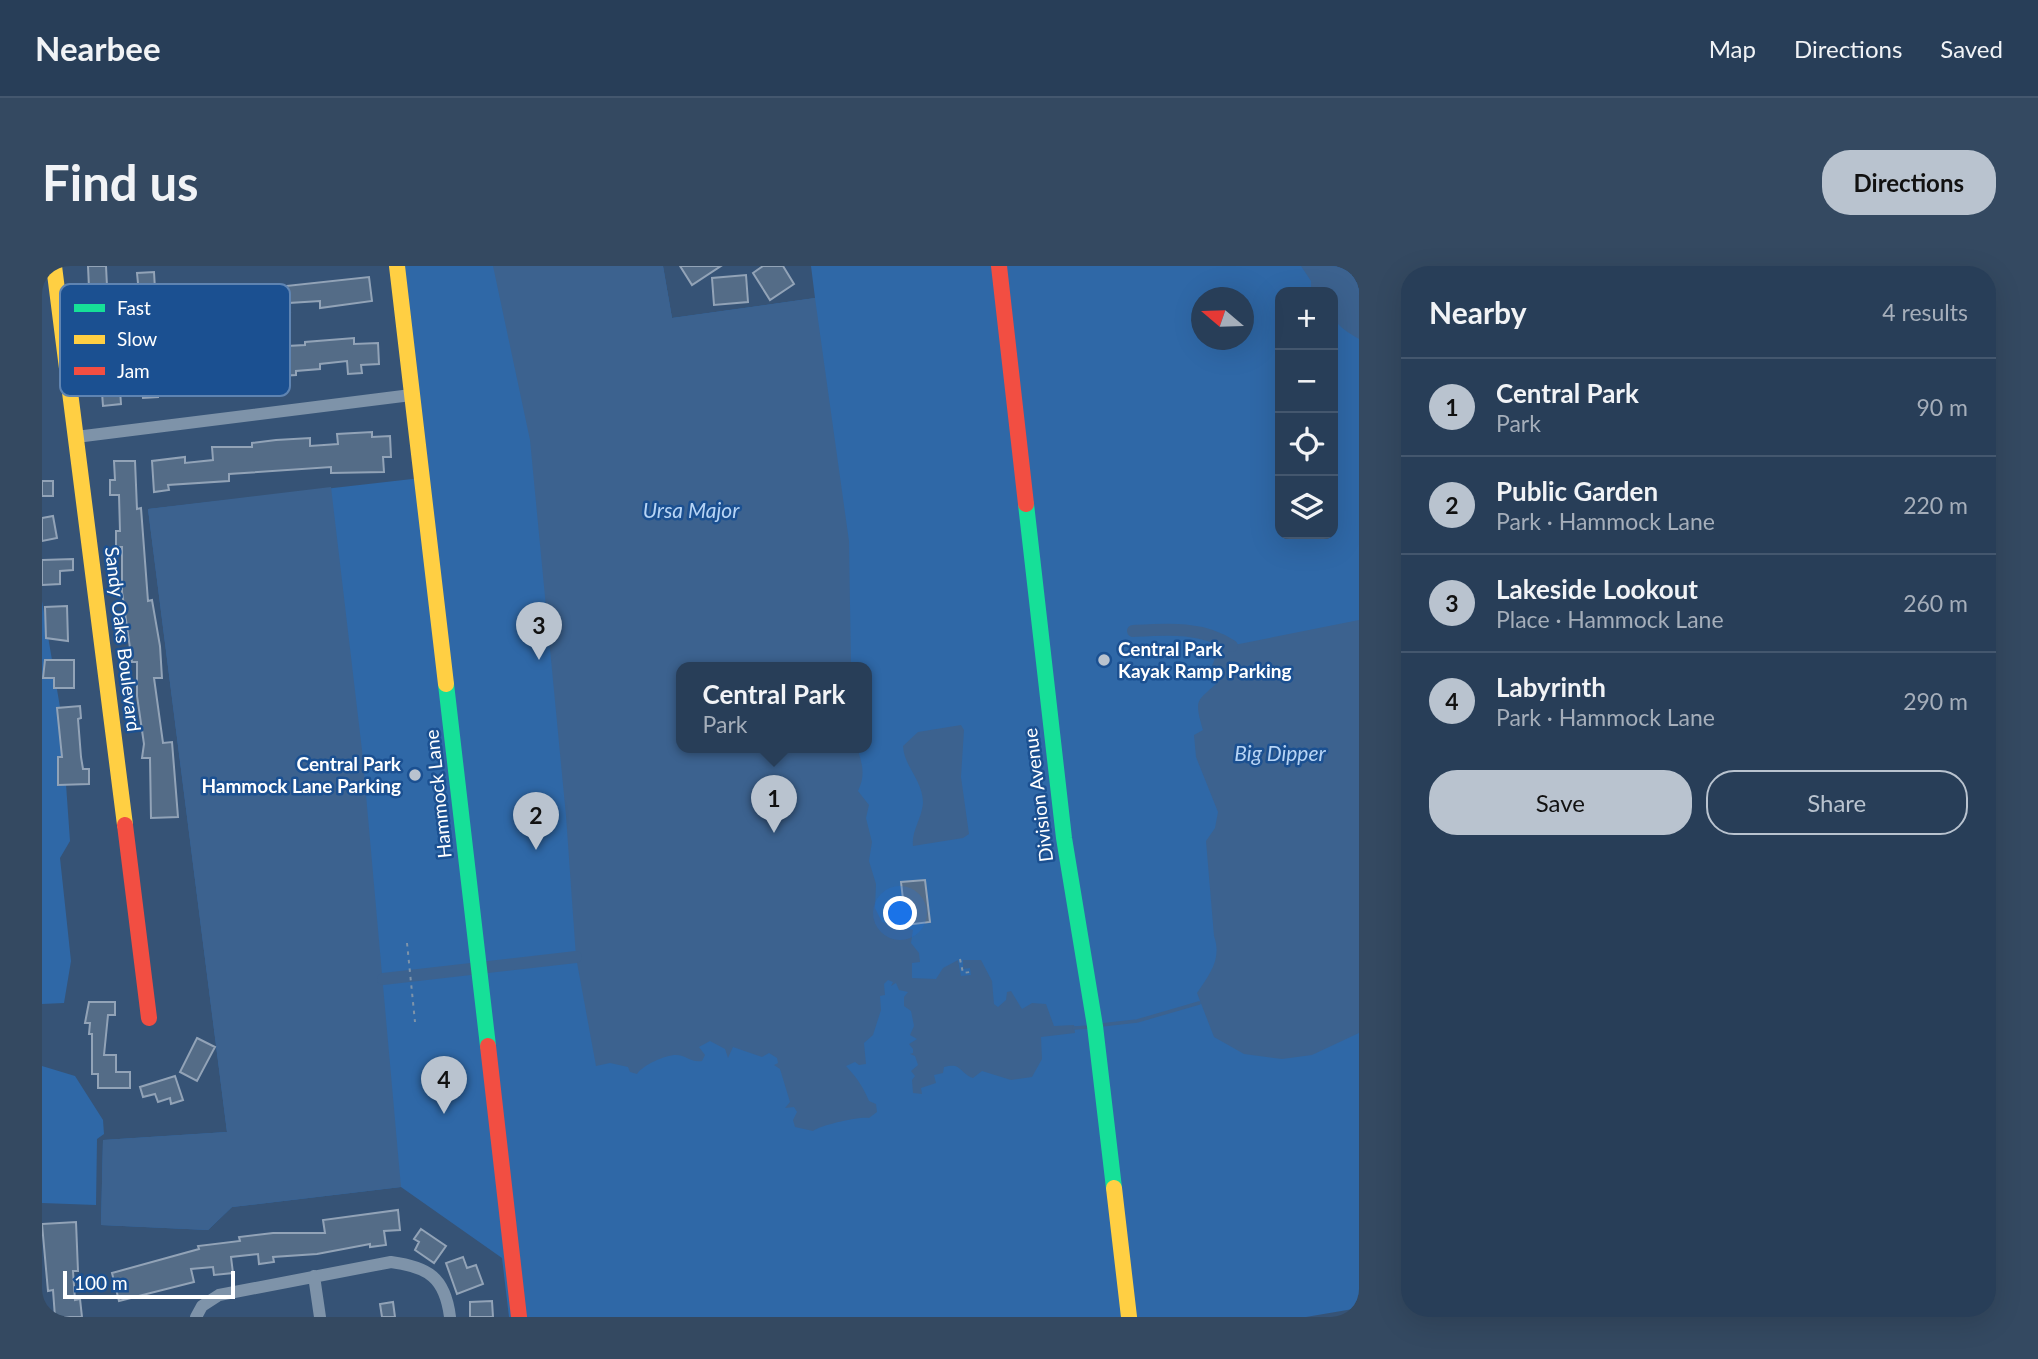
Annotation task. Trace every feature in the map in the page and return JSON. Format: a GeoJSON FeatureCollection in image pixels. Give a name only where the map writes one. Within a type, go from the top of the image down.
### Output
{"type":"FeatureCollection","features":[{"type":"Feature","properties":{"kind":"street","name":"Sandy Oaks Boulevard"},"geometry":{"type":"LineString","coordinates":[[54,266],[60,313]]}},
{"type":"Feature","properties":{"kind":"street","name":"Hammock Lane"},"geometry":{"type":"LineString","coordinates":[[397,266],[519,1317]]}},
{"type":"Feature","properties":{"kind":"street","name":"Division Avenue"},"geometry":{"type":"LineString","coordinates":[[999,266],[1063,827],[1095,1026],[1129,1317]]}},
{"type":"Feature","properties":{"kind":"street"},"geometry":{"type":"LineString","coordinates":[[76,437],[411,395]]}},
{"type":"Feature","properties":{"kind":"street","name":"Sandy Oaks Boulevard"},"geometry":{"type":"LineString","coordinates":[[71,396],[149,1018]]}},
{"type":"Feature","properties":{"kind":"street"},"geometry":{"type":"LineString","coordinates":[[196,1317],[202,1306],[219,1295],[391,1262],[419,1266],[442,1286],[450,1317]]}},
{"type":"Feature","properties":{"kind":"street"},"geometry":{"type":"LineString","coordinates":[[314,1276],[320,1317]]}},
{"type":"Feature","properties":{"kind":"path"},"geometry":{"type":"LineString","coordinates":[[407,943],[415,1022]]}},
{"type":"Feature","properties":{"kind":"path"},"geometry":{"type":"LineString","coordinates":[[960,959],[962,973],[971,972]]}},
{"type":"Feature","properties":{"kind":"shaded area"},"geometry":{"type":"Polygon","coordinates":[[[397,266],[663,266],[672,318],[815,298],[811,266],[1359,266],[1359,1308],[1306,1317],[509,1317],[502,1258],[401,1187],[232,1207],[208,1230],[101,1225],[103,1140],[227,1132],[148,509],[421,478],[397,266]]]}},
{"type":"Feature","properties":{"kind":"shaded area"},"geometry":{"type":"Polygon","coordinates":[[[42,601],[61,713],[70,841],[60,858],[71,961],[64,1003],[42,1004],[42,601]]]}},
{"type":"Feature","properties":{"kind":"shaded area"},"geometry":{"type":"Polygon","coordinates":[[[42,1066],[75,1076],[103,1120],[104,1134],[97,1139],[96,1205],[42,1203],[42,1066]]]}},
{"type":"Feature","properties":{"kind":"water","name":"Ursa Major"},"geometry":{"type":"Polygon","coordinates":[[[493,266],[663,266],[672,318],[815,298],[849,541],[851,662],[676,662],[676,753],[859,753],[863,774],[858,791],[869,805],[866,818],[872,842],[869,861],[876,884],[875,908],[882,922],[913,930],[911,943],[919,953],[920,962],[912,963],[912,978],[936,979],[943,968],[958,960],[961,976],[971,975],[970,968],[963,969],[963,960],[981,960],[992,981],[994,1004],[998,1007],[1006,1000],[1007,992],[1011,991],[1022,1009],[1032,1003],[1046,1004],[1054,1026],[1074,1025],[1075,1033],[1041,1037],[1042,1059],[1032,1077],[1011,1080],[982,1071],[973,1078],[957,1067],[950,1066],[944,1067],[943,1073],[934,1075],[936,1083],[921,1088],[922,1094],[913,1093],[912,1080],[915,1076],[911,1071],[918,1065],[915,1056],[910,1054],[913,1049],[909,1044],[917,1039],[910,1035],[914,1026],[911,1011],[904,1006],[904,997],[908,992],[899,990],[896,983],[891,986],[893,982],[888,980],[884,984],[885,995],[880,996],[881,1010],[873,1035],[864,1043],[866,1064],[859,1065],[855,1062],[846,1066],[860,1083],[869,1101],[876,1104],[877,1112],[869,1118],[858,1118],[813,1131],[795,1127],[793,1120],[797,1112],[794,1107],[785,1108],[790,1102],[780,1069],[774,1065],[778,1063],[777,1058],[769,1053],[762,1057],[733,1047],[728,1058],[725,1049],[710,1041],[699,1047],[705,1055],[702,1061],[671,1055],[649,1064],[637,1074],[630,1072],[628,1067],[610,1063],[596,1066],[576,957],[566,816],[530,440],[493,266]]]}},
{"type":"Feature","properties":{"kind":"water"},"geometry":{"type":"Polygon","coordinates":[[[1301,266],[1359,266],[1359,339],[1338,324],[1338,287],[1311,287],[1311,281],[1301,266]]]}},
{"type":"Feature","properties":{"kind":"water"},"geometry":{"type":"Polygon","coordinates":[[[331,487],[362,750],[401,1187],[232,1207],[208,1230],[101,1225],[103,1140],[227,1132],[148,509],[331,487]]]}},
{"type":"Feature","properties":{"kind":"water","name":"Big Dipper"},"geometry":{"type":"Polygon","coordinates":[[[1359,620],[1359,1033],[1312,1055],[1282,1059],[1244,1054],[1214,1037],[1197,993],[1210,973],[1217,952],[1206,841],[1215,828],[1218,812],[1196,757],[1194,735],[1203,730],[1198,711],[1199,701],[1220,680],[1218,671],[1212,666],[1219,648],[1359,620]]]}},
{"type":"Feature","properties":{"kind":"water"},"geometry":{"type":"Polygon","coordinates":[[[961,725],[964,730],[961,777],[969,834],[963,838],[913,846],[923,803],[903,746],[918,732],[961,725]]]}},
{"type":"Feature","properties":{"kind":"building"},"geometry":{"type":"Polygon","coordinates":[[[88,266],[106,266],[107,284],[89,284],[88,266]]]}},
{"type":"Feature","properties":{"kind":"building"},"geometry":{"type":"Polygon","coordinates":[[[680,266],[721,266],[692,285],[680,266]]]}},
{"type":"Feature","properties":{"kind":"building"},"geometry":{"type":"Polygon","coordinates":[[[763,266],[783,266],[794,284],[770,300],[753,273],[763,266]]]}},
{"type":"Feature","properties":{"kind":"building"},"geometry":{"type":"Polygon","coordinates":[[[154,272],[155,284],[138,284],[137,273],[154,272]]]}},
{"type":"Feature","properties":{"kind":"building"},"geometry":{"type":"Polygon","coordinates":[[[746,275],[748,302],[714,305],[712,278],[746,275]]]}},
{"type":"Feature","properties":{"kind":"building"},"geometry":{"type":"Polygon","coordinates":[[[369,277],[372,301],[320,308],[320,301],[290,303],[290,286],[369,277]]]}},
{"type":"Feature","properties":{"kind":"building"},"geometry":{"type":"Polygon","coordinates":[[[354,338],[354,344],[378,343],[379,364],[361,365],[362,373],[348,374],[347,361],[320,364],[320,369],[296,371],[296,375],[290,375],[290,346],[305,345],[305,342],[354,338]]]}},
{"type":"Feature","properties":{"kind":"building"},"geometry":{"type":"Polygon","coordinates":[[[102,396],[120,396],[121,404],[103,406],[102,396]]]}},
{"type":"Feature","properties":{"kind":"building"},"geometry":{"type":"Polygon","coordinates":[[[372,432],[372,437],[390,436],[391,457],[383,457],[384,472],[331,473],[331,467],[229,474],[229,481],[168,485],[169,490],[154,492],[152,461],[185,457],[185,463],[213,460],[212,447],[252,447],[252,443],[276,440],[310,438],[310,446],[338,444],[337,434],[372,432]]]}},
{"type":"Feature","properties":{"kind":"building"},"geometry":{"type":"Polygon","coordinates":[[[114,461],[135,461],[137,509],[141,508],[148,601],[152,600],[160,646],[162,678],[154,678],[163,743],[172,742],[178,817],[151,818],[150,758],[142,758],[144,744],[137,696],[137,662],[132,662],[122,592],[122,547],[116,547],[116,531],[120,531],[119,495],[110,495],[110,480],[115,480],[114,461]]]}},
{"type":"Feature","properties":{"kind":"building"},"geometry":{"type":"Polygon","coordinates":[[[42,481],[53,481],[53,496],[42,496],[42,481]]]}},
{"type":"Feature","properties":{"kind":"building"},"geometry":{"type":"Polygon","coordinates":[[[53,516],[57,538],[42,541],[42,518],[53,516]]]}},
{"type":"Feature","properties":{"kind":"building"},"geometry":{"type":"Polygon","coordinates":[[[73,559],[73,570],[60,571],[60,584],[42,585],[42,560],[73,559]]]}},
{"type":"Feature","properties":{"kind":"building"},"geometry":{"type":"Polygon","coordinates":[[[67,606],[68,641],[46,638],[45,607],[67,606]]]}},
{"type":"Feature","properties":{"kind":"building"},"geometry":{"type":"Polygon","coordinates":[[[45,660],[74,660],[74,688],[54,688],[54,678],[43,678],[45,660]]]}},
{"type":"Feature","properties":{"kind":"building"},"geometry":{"type":"Polygon","coordinates":[[[80,706],[81,718],[78,719],[81,757],[83,769],[89,769],[89,784],[58,785],[58,757],[62,757],[57,708],[80,706]]]}},
{"type":"Feature","properties":{"kind":"building"},"geometry":{"type":"Polygon","coordinates":[[[925,880],[930,922],[906,925],[901,882],[925,880]]]}},
{"type":"Feature","properties":{"kind":"building"},"geometry":{"type":"Polygon","coordinates":[[[89,1002],[115,1002],[115,1015],[108,1015],[104,1055],[116,1055],[116,1072],[130,1072],[130,1088],[98,1088],[98,1074],[92,1074],[90,1023],[85,1023],[89,1002]]]}},
{"type":"Feature","properties":{"kind":"building"},"geometry":{"type":"Polygon","coordinates":[[[197,1038],[215,1047],[197,1081],[180,1072],[197,1038]]]}},
{"type":"Feature","properties":{"kind":"building"},"geometry":{"type":"Polygon","coordinates":[[[175,1076],[183,1100],[171,1104],[170,1098],[158,1102],[155,1094],[143,1097],[140,1087],[175,1076]]]}},
{"type":"Feature","properties":{"kind":"building"},"geometry":{"type":"Polygon","coordinates":[[[398,1210],[400,1230],[384,1231],[386,1245],[370,1247],[370,1244],[317,1254],[273,1257],[274,1262],[259,1264],[258,1254],[231,1257],[233,1273],[214,1275],[213,1267],[191,1269],[194,1282],[119,1301],[112,1273],[199,1249],[198,1246],[240,1241],[239,1237],[273,1233],[325,1233],[323,1220],[398,1210]]]}},
{"type":"Feature","properties":{"kind":"building"},"geometry":{"type":"Polygon","coordinates":[[[76,1222],[78,1271],[73,1271],[75,1300],[80,1299],[82,1317],[55,1317],[53,1290],[48,1291],[42,1224],[76,1222]]]}},
{"type":"Feature","properties":{"kind":"building"},"geometry":{"type":"Polygon","coordinates":[[[421,1229],[446,1246],[434,1263],[415,1250],[419,1242],[414,1239],[421,1229]]]}},
{"type":"Feature","properties":{"kind":"building"},"geometry":{"type":"Polygon","coordinates":[[[463,1257],[467,1268],[476,1265],[483,1284],[457,1294],[446,1263],[463,1257]]]}},
{"type":"Feature","properties":{"kind":"building"},"geometry":{"type":"Polygon","coordinates":[[[492,1301],[493,1317],[470,1317],[470,1302],[492,1301]]]}},
{"type":"Feature","properties":{"kind":"building"},"geometry":{"type":"Polygon","coordinates":[[[393,1302],[395,1317],[382,1317],[380,1304],[393,1302]]]}},
{"type":"Feature","properties":{"kind":"waterway"},"geometry":{"type":"LineString","coordinates":[[1133,631],[1197,632],[1232,646]]}},
{"type":"Feature","properties":{"kind":"waterway"},"geometry":{"type":"LineString","coordinates":[[383,979],[576,957]]}},
{"type":"Feature","properties":{"kind":"waterway"},"geometry":{"type":"LineString","coordinates":[[1101,1025],[1137,1021],[1199,1003]]}},
{"type":"Feature","properties":{"kind":"waterway"},"geometry":{"type":"LineString","coordinates":[[1074,1028],[1090,1027]]}},
{"type":"Feature","properties":{"kind":"traffic: fast"},"geometry":{"type":"LineString","coordinates":[[1026,504],[1064,838],[1095,1026],[1114,1188]]}},
{"type":"Feature","properties":{"kind":"traffic: fast"},"geometry":{"type":"LineString","coordinates":[[446,684],[488,1046]]}},
{"type":"Feature","properties":{"kind":"traffic: slow"},"geometry":{"type":"LineString","coordinates":[[54,266],[60,313]]}},
{"type":"Feature","properties":{"kind":"traffic: slow"},"geometry":{"type":"LineString","coordinates":[[397,266],[446,684]]}},
{"type":"Feature","properties":{"kind":"traffic: slow"},"geometry":{"type":"LineString","coordinates":[[71,396],[125,825]]}},
{"type":"Feature","properties":{"kind":"traffic: slow"},"geometry":{"type":"LineString","coordinates":[[1114,1188],[1129,1317]]}},
{"type":"Feature","properties":{"kind":"traffic: jam"},"geometry":{"type":"LineString","coordinates":[[999,266],[1026,504]]}},
{"type":"Feature","properties":{"kind":"traffic: jam"},"geometry":{"type":"LineString","coordinates":[[125,825],[149,1018]]}},
{"type":"Feature","properties":{"kind":"traffic: jam"},"geometry":{"type":"LineString","coordinates":[[488,1046],[519,1317]]}},
{"type":"Feature","properties":{"kind":"place","name":"Lakeside Lookout"},"geometry":{"type":"Point","coordinates":[539,660]}},
{"type":"Feature","properties":{"kind":"place","name":"Central Park Kayak Ramp Parking"},"geometry":{"type":"Point","coordinates":[1104,660]}},
{"type":"Feature","properties":{"kind":"place","name":"Central Park Hammock Lane Parking"},"geometry":{"type":"Point","coordinates":[415,775]}},
{"type":"Feature","properties":{"kind":"place","name":"Central Park"},"geometry":{"type":"Point","coordinates":[774,833]}},
{"type":"Feature","properties":{"kind":"place","name":"Public Garden"},"geometry":{"type":"Point","coordinates":[536,850]}},
{"type":"Feature","properties":{"kind":"place","name":"Labyrinth"},"geometry":{"type":"Point","coordinates":[444,1114]}}]}
